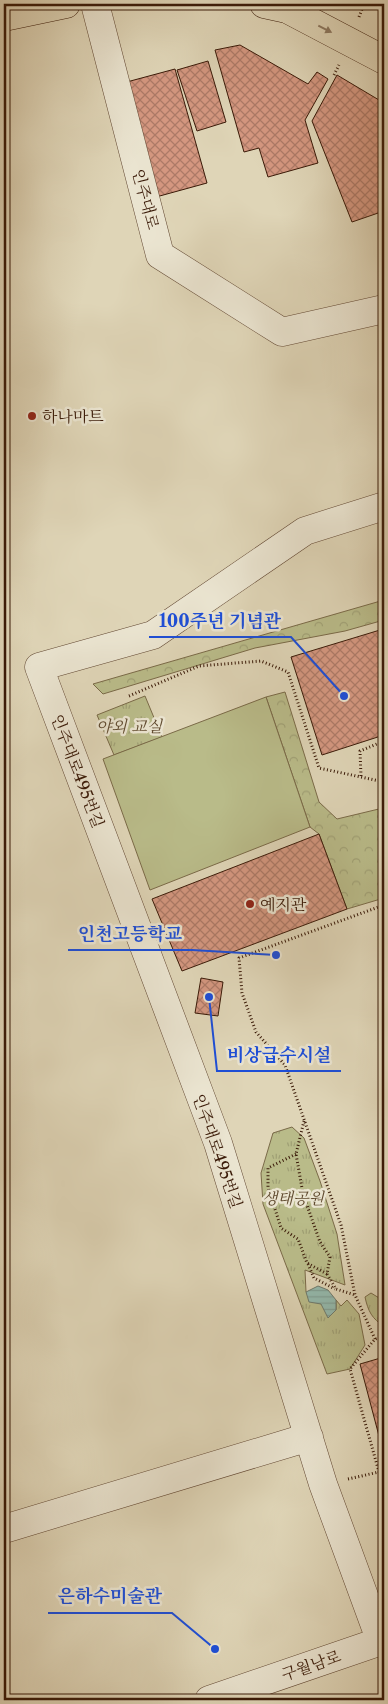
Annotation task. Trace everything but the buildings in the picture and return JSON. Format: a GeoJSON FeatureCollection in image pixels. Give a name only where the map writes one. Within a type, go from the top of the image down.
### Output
{"type":"FeatureCollection","features":[{"type":"Feature","properties":{"kind":"main road"},"geometry":{"type":"LineString","coordinates":[[4,17],[66,4]]}},
{"type":"Feature","properties":{"kind":"main road"},"geometry":{"type":"LineString","coordinates":[[264,4],[286,9],[384,60]]}},
{"type":"Feature","properties":{"kind":"street","name":"인주대로"},"geometry":{"type":"LineString","coordinates":[[95,4],[160,255],[282,332],[384,309]]}},
{"type":"Feature","properties":{"kind":"street","name":"인주대로495번길"},"geometry":{"type":"LineString","coordinates":[[382,1641],[323,1484],[218,1143],[39,666],[153,635],[305,531],[384,506]]}},
{"type":"Feature","properties":{"kind":"street"},"geometry":{"type":"LineString","coordinates":[[4,1529],[309,1437]]}},
{"type":"Feature","properties":{"kind":"street","name":"구월남로"},"geometry":{"type":"LineString","coordinates":[[209,1700],[382,1641]]}},
{"type":"Feature","properties":{"kind":"path"},"geometry":{"type":"LineString","coordinates":[[129,696],[199,666],[261,661],[288,672],[319,768],[384,782]]}},
{"type":"Feature","properties":{"kind":"path"},"geometry":{"type":"LineString","coordinates":[[361,776],[360,750],[384,741]]}},
{"type":"Feature","properties":{"kind":"path"},"geometry":{"type":"LineString","coordinates":[[375,1339],[355,1295],[341,1225],[284,1065],[256,1032],[242,993],[240,958],[384,905]]}},
{"type":"Feature","properties":{"kind":"path"},"geometry":{"type":"LineString","coordinates":[[305,1120],[296,1154],[303,1194],[320,1242],[330,1258],[327,1274]]}},
{"type":"Feature","properties":{"kind":"path"},"geometry":{"type":"LineString","coordinates":[[296,1154],[268,1168],[268,1187],[281,1228],[298,1239],[314,1278],[336,1289],[355,1295]]}},
{"type":"Feature","properties":{"kind":"path"},"geometry":{"type":"LineString","coordinates":[[307,1263],[327,1274],[336,1289]]}},
{"type":"Feature","properties":{"kind":"path"},"geometry":{"type":"LineString","coordinates":[[378,1472],[350,1369],[375,1339],[384,1337]]}},
{"type":"Feature","properties":{"kind":"path"},"geometry":{"type":"LineString","coordinates":[[323,1484],[384,1470]]}},
{"type":"Feature","properties":{"kind":"green space"},"geometry":{"type":"Polygon","coordinates":[[[384,600],[384,620],[345,631],[255,648],[103,694],[93,684],[384,600]]]}},
{"type":"Feature","properties":{"kind":"green space"},"geometry":{"type":"Polygon","coordinates":[[[285,692],[319,802],[337,819],[383,808],[384,898],[347,909],[319,834],[310,827],[266,697],[285,692]]]}},
{"type":"Feature","properties":{"kind":"green space","name":"야외 교실"},"geometry":{"type":"Polygon","coordinates":[[[145,696],[162,737],[114,755],[97,715],[145,696]]]}},
{"type":"Feature","properties":{"kind":"green space"},"geometry":{"type":"Polygon","coordinates":[[[266,697],[310,827],[150,890],[103,759],[266,697]]]}},
{"type":"Feature","properties":{"kind":"green space","name":"생태공원"},"geometry":{"type":"Polygon","coordinates":[[[292,1127],[304,1138],[320,1181],[337,1234],[345,1285],[305,1270],[306,1292],[321,1304],[336,1310],[336,1300],[341,1306],[347,1300],[359,1314],[365,1345],[350,1369],[327,1374],[263,1204],[261,1173],[273,1133],[292,1127]]]}},
{"type":"Feature","properties":{"kind":"green space"},"geometry":{"type":"Polygon","coordinates":[[[371,1293],[384,1301],[384,1326],[371,1314],[365,1297],[371,1293]]]}},
{"type":"Feature","properties":{"kind":"water"},"geometry":{"type":"Polygon","coordinates":[[[318,1286],[328,1290],[336,1300],[336,1310],[328,1318],[321,1304],[309,1302],[306,1292],[318,1286]]]}},
{"type":"Feature","properties":{"kind":"place","name":"하나마트"},"geometry":{"type":"Point","coordinates":[32,416]}},
{"type":"Feature","properties":{"kind":"place","name":"100주년 기념관"},"geometry":{"type":"Point","coordinates":[344,696]}},
{"type":"Feature","properties":{"kind":"place","name":"예지관"},"geometry":{"type":"Point","coordinates":[250,904]}},
{"type":"Feature","properties":{"kind":"place","name":"인천고등학교"},"geometry":{"type":"Point","coordinates":[276,955]}},
{"type":"Feature","properties":{"kind":"place","name":"비상급수시설"},"geometry":{"type":"Point","coordinates":[209,997]}},
{"type":"Feature","properties":{"kind":"place","name":"은하수미술관"},"geometry":{"type":"Point","coordinates":[215,1649]}}]}
